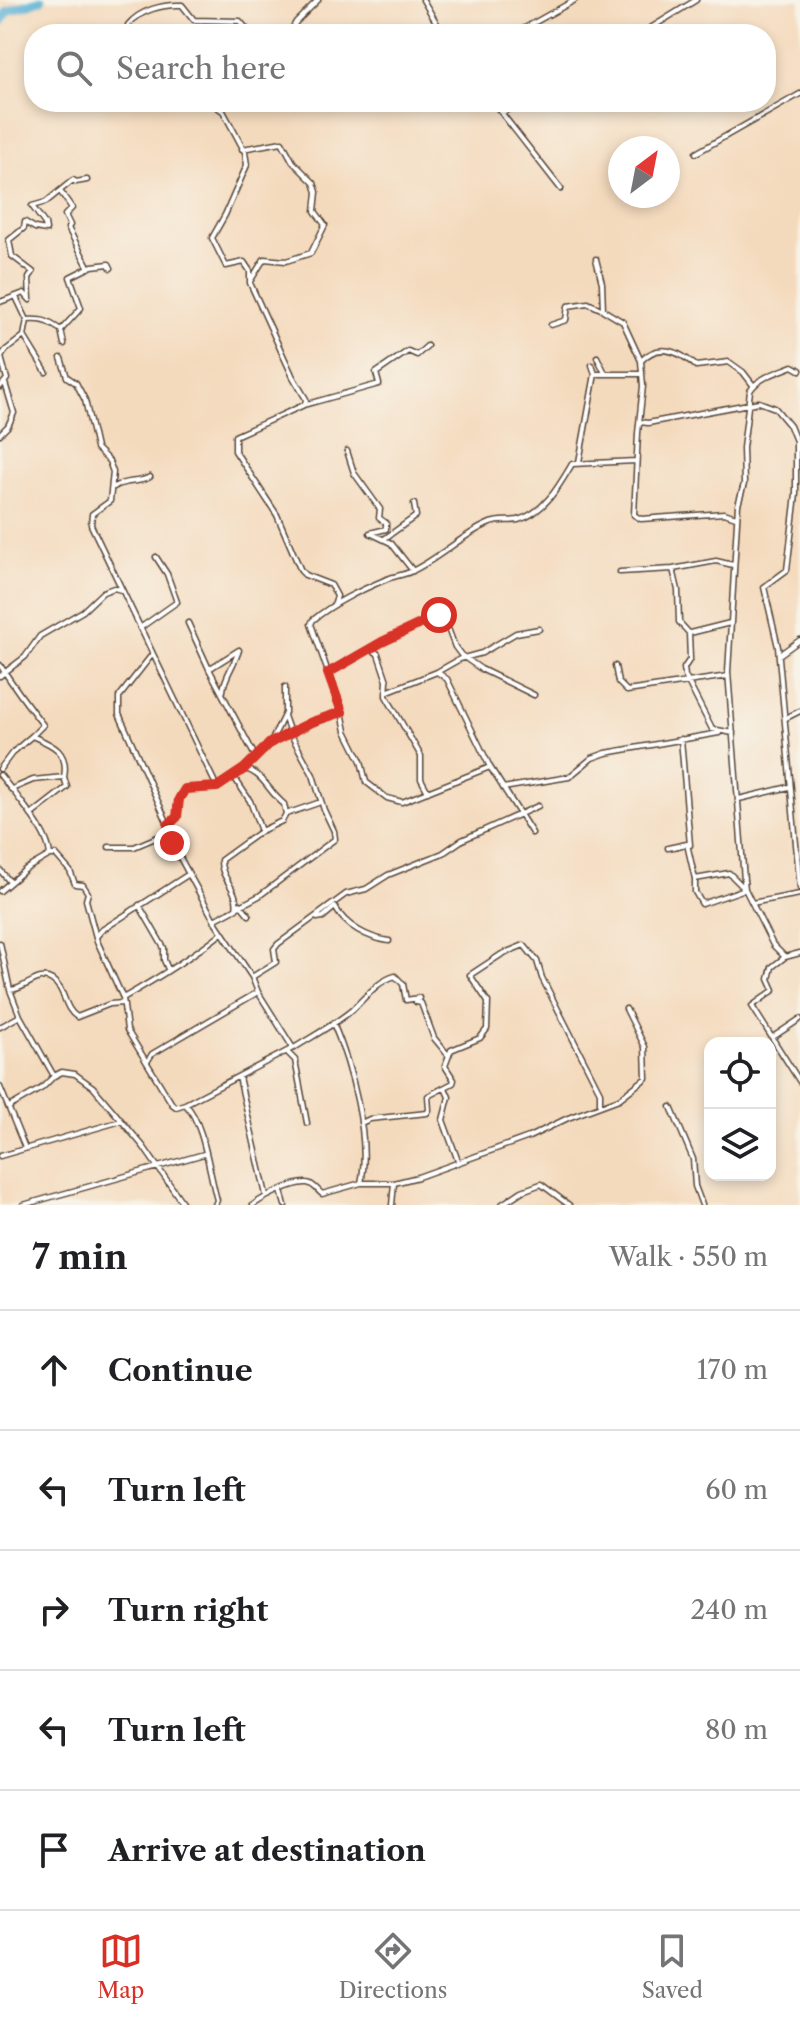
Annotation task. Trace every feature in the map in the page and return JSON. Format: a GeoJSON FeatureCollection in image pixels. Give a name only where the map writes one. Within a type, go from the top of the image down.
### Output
{"type":"FeatureCollection","features":[{"type":"Feature","properties":{"kind":"street"},"geometry":{"type":"LineString","coordinates":[[295,24],[318,0]]}},
{"type":"Feature","properties":{"kind":"street"},"geometry":{"type":"LineString","coordinates":[[423,0],[437,24]]}},
{"type":"Feature","properties":{"kind":"street"},"geometry":{"type":"LineString","coordinates":[[532,24],[575,0]]}},
{"type":"Feature","properties":{"kind":"street"},"geometry":{"type":"LineString","coordinates":[[657,24],[696,0]]}},
{"type":"Feature","properties":{"kind":"street"},"geometry":{"type":"LineString","coordinates":[[129,24],[134,17],[172,5],[182,5],[194,20],[240,21],[243,24]]}},
{"type":"Feature","properties":{"kind":"street"},"geometry":{"type":"LineString","coordinates":[[776,108],[800,94]]}},
{"type":"Feature","properties":{"kind":"street"},"geometry":{"type":"LineString","coordinates":[[224,112],[247,158],[245,173],[212,238],[226,266],[244,262],[250,271],[250,283],[306,399],[304,405]]}},
{"type":"Feature","properties":{"kind":"street"},"geometry":{"type":"LineString","coordinates":[[504,112],[501,114],[561,189]]}},
{"type":"Feature","properties":{"kind":"street"},"geometry":{"type":"LineString","coordinates":[[696,153],[768,112]]}},
{"type":"Feature","properties":{"kind":"street"},"geometry":{"type":"LineString","coordinates":[[242,149],[282,142],[293,162],[314,183],[317,192],[315,211],[325,225],[311,253],[286,261],[264,259],[250,283]]}},
{"type":"Feature","properties":{"kind":"street"},"geometry":{"type":"LineString","coordinates":[[0,302],[24,293],[30,300],[29,278],[33,272],[12,256],[9,240],[24,228],[25,222],[46,230],[32,206],[46,202],[73,180],[87,180]]}},
{"type":"Feature","properties":{"kind":"street"},"geometry":{"type":"LineString","coordinates":[[60,191],[72,208],[65,215],[70,225],[68,228],[89,268]]}},
{"type":"Feature","properties":{"kind":"street"},"geometry":{"type":"LineString","coordinates":[[596,259],[602,283],[603,310]]}},
{"type":"Feature","properties":{"kind":"street"},"geometry":{"type":"LineString","coordinates":[[61,330],[81,308],[70,277],[89,268],[109,264],[111,268]]}},
{"type":"Feature","properties":{"kind":"street"},"geometry":{"type":"LineString","coordinates":[[0,387],[7,379],[1,357],[24,336],[27,320],[16,297]]}},
{"type":"Feature","properties":{"kind":"street"},"geometry":{"type":"LineString","coordinates":[[551,325],[566,320],[568,306],[588,303],[623,322],[641,361],[633,512],[637,517],[724,513],[735,515],[738,519]]}},
{"type":"Feature","properties":{"kind":"street"},"geometry":{"type":"LineString","coordinates":[[27,320],[48,320],[61,330],[64,344]]}},
{"type":"Feature","properties":{"kind":"street"},"geometry":{"type":"LineString","coordinates":[[24,336],[46,372]]}},
{"type":"Feature","properties":{"kind":"street"},"geometry":{"type":"LineString","coordinates":[[335,603],[337,596],[331,585],[301,571],[277,515],[235,451],[235,436],[304,405],[379,384],[376,373],[408,351],[417,355],[427,346]]}},
{"type":"Feature","properties":{"kind":"street"},"geometry":{"type":"LineString","coordinates":[[641,361],[658,349],[683,355],[696,366],[729,362],[743,372],[753,385],[743,448],[744,484],[738,505],[728,676],[745,889]]}},
{"type":"Feature","properties":{"kind":"street"},"geometry":{"type":"LineString","coordinates":[[597,357],[605,373]]}},
{"type":"Feature","properties":{"kind":"street"},"geometry":{"type":"LineString","coordinates":[[61,358],[67,377],[76,383],[85,400],[94,443],[109,461],[113,472],[114,487],[110,501],[92,514],[90,520],[217,787]]}},
{"type":"Feature","properties":{"kind":"street"},"geometry":{"type":"LineString","coordinates":[[579,462],[595,374],[592,365]]}},
{"type":"Feature","properties":{"kind":"street"},"geometry":{"type":"LineString","coordinates":[[753,385],[793,366],[800,370]]}},
{"type":"Feature","properties":{"kind":"street"},"geometry":{"type":"LineString","coordinates":[[595,374],[642,374]]}},
{"type":"Feature","properties":{"kind":"street"},"geometry":{"type":"LineString","coordinates":[[0,434],[14,413],[5,382]]}},
{"type":"Feature","properties":{"kind":"street"},"geometry":{"type":"LineString","coordinates":[[640,422],[767,404],[775,408],[790,426],[796,441],[796,482],[787,570],[764,587],[779,655],[800,891],[752,903]]}},
{"type":"Feature","properties":{"kind":"street"},"geometry":{"type":"LineString","coordinates":[[790,426],[800,422]]}},
{"type":"Feature","properties":{"kind":"street"},"geometry":{"type":"LineString","coordinates":[[347,451],[354,473],[380,509],[379,518],[386,523],[386,529],[370,533],[396,549],[413,571]]}},
{"type":"Feature","properties":{"kind":"street"},"geometry":{"type":"LineString","coordinates":[[490,767],[445,783],[408,801],[397,802],[366,782],[311,624],[335,603],[383,580],[413,571],[487,524],[513,521],[536,511],[559,486],[572,464],[636,461]]}},
{"type":"Feature","properties":{"kind":"street"},"geometry":{"type":"LineString","coordinates":[[114,487],[123,481],[143,482],[150,477]]}},
{"type":"Feature","properties":{"kind":"street"},"geometry":{"type":"LineString","coordinates":[[384,539],[416,516],[414,504]]}},
{"type":"Feature","properties":{"kind":"street"},"geometry":{"type":"LineString","coordinates":[[140,628],[177,602],[167,574],[156,557]]}},
{"type":"Feature","properties":{"kind":"street"},"geometry":{"type":"LineString","coordinates":[[620,572],[673,569],[716,561],[733,565]]}},
{"type":"Feature","properties":{"kind":"street"},"geometry":{"type":"LineString","coordinates":[[673,569],[678,590],[679,622],[689,633],[690,659],[684,672],[708,724],[719,733]]}},
{"type":"Feature","properties":{"kind":"street"},"geometry":{"type":"LineString","coordinates":[[3,674],[25,657],[40,636],[83,611],[103,592],[114,588],[121,590]]}},
{"type":"Feature","properties":{"kind":"street"},"geometry":{"type":"LineString","coordinates":[[328,673],[442,615],[455,647],[466,657],[481,669],[534,695]]}},
{"type":"Feature","properties":{"kind":"street"},"geometry":{"type":"LineString","coordinates":[[188,623],[256,756]]}},
{"type":"Feature","properties":{"kind":"street"},"geometry":{"type":"LineString","coordinates":[[689,633],[730,623]]}},
{"type":"Feature","properties":{"kind":"street"},"geometry":{"type":"LineString","coordinates":[[386,692],[482,653],[516,633],[539,629]]}},
{"type":"Feature","properties":{"kind":"street"},"geometry":{"type":"LineString","coordinates":[[779,655],[800,640]]}},
{"type":"Feature","properties":{"kind":"street"},"geometry":{"type":"LineString","coordinates":[[372,649],[378,654],[387,681],[386,692],[421,756],[421,779],[428,792]]}},
{"type":"Feature","properties":{"kind":"street"},"geometry":{"type":"LineString","coordinates":[[209,669],[239,650],[235,664],[223,683],[222,693]]}},
{"type":"Feature","properties":{"kind":"street"},"geometry":{"type":"LineString","coordinates":[[152,653],[151,659],[119,697],[119,714],[168,825],[168,832],[189,874],[293,1048]]}},
{"type":"Feature","properties":{"kind":"street"},"geometry":{"type":"LineString","coordinates":[[0,665],[3,674],[19,690],[27,707],[43,725]]}},
{"type":"Feature","properties":{"kind":"street"},"geometry":{"type":"LineString","coordinates":[[615,666],[618,682],[627,691],[728,676]]}},
{"type":"Feature","properties":{"kind":"street"},"geometry":{"type":"LineString","coordinates":[[437,672],[447,679],[490,767],[532,833]]}},
{"type":"Feature","properties":{"kind":"street"},"geometry":{"type":"LineString","coordinates":[[214,920],[296,869],[336,835],[313,775],[284,716],[285,687]]}},
{"type":"Feature","properties":{"kind":"street"},"geometry":{"type":"LineString","coordinates":[[785,720],[792,713],[800,711]]}},
{"type":"Feature","properties":{"kind":"street"},"geometry":{"type":"LineString","coordinates":[[168,825],[177,817],[179,799],[185,789],[217,787],[244,769],[270,743],[312,722],[342,712]]}},
{"type":"Feature","properties":{"kind":"street"},"geometry":{"type":"LineString","coordinates":[[270,743],[284,716]]}},
{"type":"Feature","properties":{"kind":"street"},"geometry":{"type":"LineString","coordinates":[[0,769],[12,753],[43,725]]}},
{"type":"Feature","properties":{"kind":"street"},"geometry":{"type":"LineString","coordinates":[[31,815],[67,787],[63,753],[32,736],[43,725]]}},
{"type":"Feature","properties":{"kind":"street"},"geometry":{"type":"LineString","coordinates":[[503,788],[569,777],[592,758],[606,753],[733,733]]}},
{"type":"Feature","properties":{"kind":"street"},"geometry":{"type":"LineString","coordinates":[[681,739],[695,892],[702,904],[745,889]]}},
{"type":"Feature","properties":{"kind":"street"},"geometry":{"type":"LineString","coordinates":[[244,769],[256,773],[274,797],[284,804],[286,814],[282,821],[261,831],[221,860],[221,870],[239,906],[249,915]]}},
{"type":"Feature","properties":{"kind":"street"},"geometry":{"type":"LineString","coordinates":[[0,775],[31,815],[49,847],[50,855]]}},
{"type":"Feature","properties":{"kind":"street"},"geometry":{"type":"LineString","coordinates":[[12,789],[33,780],[64,777]]}},
{"type":"Feature","properties":{"kind":"street"},"geometry":{"type":"LineString","coordinates":[[234,777],[250,801],[261,831]]}},
{"type":"Feature","properties":{"kind":"street"},"geometry":{"type":"LineString","coordinates":[[739,799],[789,787]]}},
{"type":"Feature","properties":{"kind":"street"},"geometry":{"type":"LineString","coordinates":[[286,814],[318,803]]}},
{"type":"Feature","properties":{"kind":"street"},"geometry":{"type":"LineString","coordinates":[[252,977],[276,962],[274,949],[278,944],[346,894],[366,889],[388,875],[443,853],[462,840],[538,806]]}},
{"type":"Feature","properties":{"kind":"street"},"geometry":{"type":"LineString","coordinates":[[109,847],[134,847],[168,832]]}},
{"type":"Feature","properties":{"kind":"street"},"geometry":{"type":"LineString","coordinates":[[668,848],[687,844],[690,851]]}},
{"type":"Feature","properties":{"kind":"street"},"geometry":{"type":"LineString","coordinates":[[0,891],[26,869],[50,855],[56,855],[61,860],[75,884],[83,885],[88,893],[86,900],[96,937],[123,1001],[127,1030],[176,1107],[287,1052],[351,1010],[364,994],[385,979],[395,976],[403,984],[406,1000],[419,998],[416,1002],[421,1003],[434,1038],[448,1055]]}},
{"type":"Feature","properties":{"kind":"street"},"geometry":{"type":"LineString","coordinates":[[0,870],[10,882]]}},
{"type":"Feature","properties":{"kind":"street"},"geometry":{"type":"LineString","coordinates":[[695,879],[729,873],[745,889],[773,945],[785,957]]}},
{"type":"Feature","properties":{"kind":"street"},"geometry":{"type":"LineString","coordinates":[[96,937],[189,874]]}},
{"type":"Feature","properties":{"kind":"street"},"geometry":{"type":"LineString","coordinates":[[139,905],[164,948],[168,969]]}},
{"type":"Feature","properties":{"kind":"street"},"geometry":{"type":"LineString","coordinates":[[315,918],[323,917],[335,907],[338,913],[369,938],[389,941]]}},
{"type":"Feature","properties":{"kind":"street"},"geometry":{"type":"LineString","coordinates":[[10,990],[22,989],[40,977],[49,978],[60,986],[68,1009],[77,1017],[123,1001],[168,969],[184,963],[222,933]]}},
{"type":"Feature","properties":{"kind":"street"},"geometry":{"type":"LineString","coordinates":[[0,943],[10,990],[20,1016],[54,1076]]}},
{"type":"Feature","properties":{"kind":"street"},"geometry":{"type":"LineString","coordinates":[[361,1123],[366,1119],[422,1115],[429,1110],[428,1096],[449,1087],[454,1080],[445,1066],[448,1055],[456,1046],[480,1038],[487,1029],[488,1002],[470,975],[502,954],[524,945],[537,961],[542,978],[600,1092],[600,1106]]}},
{"type":"Feature","properties":{"kind":"street"},"geometry":{"type":"LineString","coordinates":[[800,953],[785,957],[770,969],[769,979],[774,990],[752,1006],[773,1037],[800,1019]]}},
{"type":"Feature","properties":{"kind":"street"},"geometry":{"type":"LineString","coordinates":[[147,1062],[152,1054],[258,992]]}},
{"type":"Feature","properties":{"kind":"street"},"geometry":{"type":"LineString","coordinates":[[253,1205],[266,1196],[309,1183],[322,1194],[361,1183],[394,1183],[418,1177],[529,1137],[628,1094],[646,1078],[645,1047],[626,1009]]}},
{"type":"Feature","properties":{"kind":"street"},"geometry":{"type":"LineString","coordinates":[[0,1027],[20,1016]]}},
{"type":"Feature","properties":{"kind":"street"},"geometry":{"type":"LineString","coordinates":[[333,1023],[348,1059],[361,1123],[365,1149],[361,1183]]}},
{"type":"Feature","properties":{"kind":"street"},"geometry":{"type":"LineString","coordinates":[[776,1042],[800,1082]]}},
{"type":"Feature","properties":{"kind":"street"},"geometry":{"type":"LineString","coordinates":[[287,1052],[295,1060],[307,1123]]}},
{"type":"Feature","properties":{"kind":"street"},"geometry":{"type":"LineString","coordinates":[[9,1107],[42,1088],[54,1076],[70,1072],[83,1079],[121,1121],[184,1205]]}},
{"type":"Feature","properties":{"kind":"street"},"geometry":{"type":"LineString","coordinates":[[239,1077],[266,1196]]}},
{"type":"Feature","properties":{"kind":"street"},"geometry":{"type":"LineString","coordinates":[[0,1087],[25,1148]]}},
{"type":"Feature","properties":{"kind":"street"},"geometry":{"type":"LineString","coordinates":[[445,1088],[449,1097],[443,1124],[459,1161]]}},
{"type":"Feature","properties":{"kind":"street"},"geometry":{"type":"LineString","coordinates":[[185,1104],[194,1112],[200,1126],[217,1200],[215,1205]]}},
{"type":"Feature","properties":{"kind":"street"},"geometry":{"type":"LineString","coordinates":[[671,1107],[693,1159],[695,1186],[702,1205]]}},
{"type":"Feature","properties":{"kind":"street"},"geometry":{"type":"LineString","coordinates":[[0,1156],[121,1121]]}},
{"type":"Feature","properties":{"kind":"street"},"geometry":{"type":"LineString","coordinates":[[23,1205],[204,1154]]}},
{"type":"Feature","properties":{"kind":"street"},"geometry":{"type":"LineString","coordinates":[[392,1205],[394,1183]]}},
{"type":"Feature","properties":{"kind":"street"},"geometry":{"type":"LineString","coordinates":[[501,1205],[522,1191],[541,1184],[569,1205]]}},
{"type":"Feature","properties":{"kind":"street"},"geometry":{"type":"LineString","coordinates":[[281,1191],[285,1205]]}},
{"type":"Feature","properties":{"kind":"waterway"},"geometry":{"type":"LineString","coordinates":[[0,23],[8,11],[41,0]]}},
{"type":"Feature","properties":{"kind":"route"},"geometry":{"type":"LineString","coordinates":[[172,843],[168,825],[177,817],[179,799],[185,789],[217,787],[244,769],[270,743],[312,722],[340,714],[343,710],[328,673],[335,666],[439,615]]}}]}
